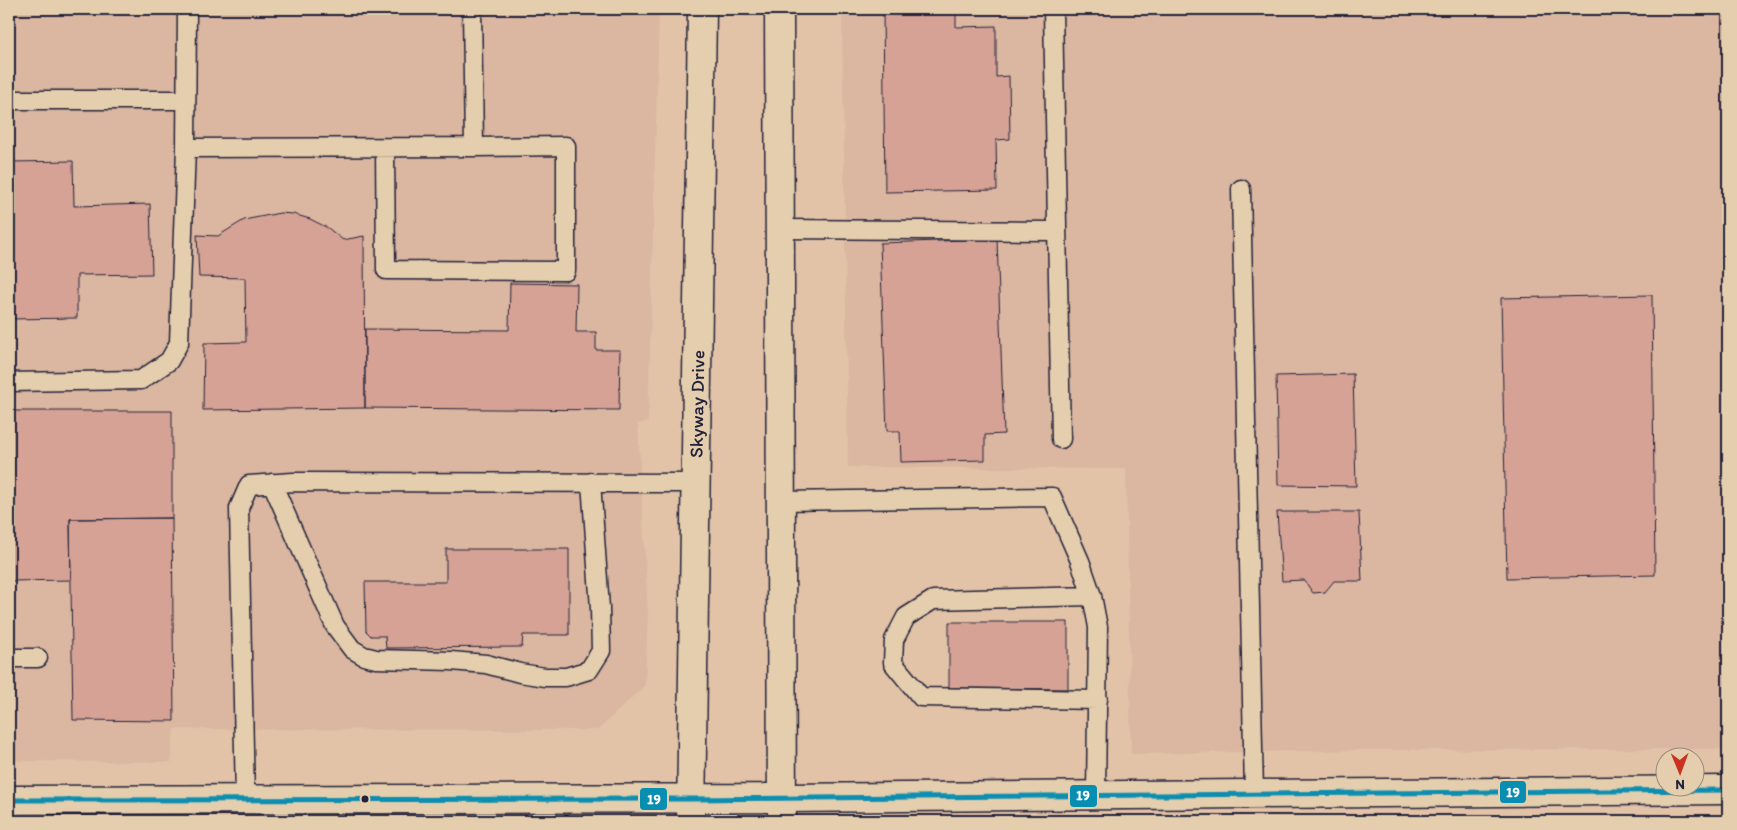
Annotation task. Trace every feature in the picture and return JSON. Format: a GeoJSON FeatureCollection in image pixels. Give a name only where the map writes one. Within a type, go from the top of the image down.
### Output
{"type":"FeatureCollection","features":[{"type":"Feature","properties":{"kind":"main road","name":"Skyway Drive"},"geometry":{"type":"LineString","coordinates":[[691,810],[702,9]]}},
{"type":"Feature","properties":{"kind":"main road"},"geometry":{"type":"LineString","coordinates":[[779,9],[783,810]]}},
{"type":"Feature","properties":{"kind":"main road"},"geometry":{"type":"LineString","coordinates":[[9,800],[245,799],[691,810],[783,810],[1096,795],[1728,790]]}},
{"type":"Feature","properties":{"kind":"lane"},"geometry":{"type":"LineString","coordinates":[[9,382],[141,380],[169,361],[179,342],[186,148],[187,9]]}},
{"type":"Feature","properties":{"kind":"lane"},"geometry":{"type":"LineString","coordinates":[[472,9],[474,147]]}},
{"type":"Feature","properties":{"kind":"lane"},"geometry":{"type":"LineString","coordinates":[[1053,9],[1061,439]]}},
{"type":"Feature","properties":{"kind":"lane"},"geometry":{"type":"LineString","coordinates":[[9,100],[186,100]]}},
{"type":"Feature","properties":{"kind":"lane"},"geometry":{"type":"LineString","coordinates":[[186,148],[566,146],[566,271],[386,270],[385,148]]}},
{"type":"Feature","properties":{"kind":"lane"},"geometry":{"type":"LineString","coordinates":[[1241,190],[1254,794]]}},
{"type":"Feature","properties":{"kind":"lane"},"geometry":{"type":"LineString","coordinates":[[780,229],[1057,231]]}},
{"type":"Feature","properties":{"kind":"lane"},"geometry":{"type":"LineString","coordinates":[[272,483],[335,626],[352,649],[364,656],[376,659],[486,664],[520,673],[545,677],[566,677],[589,670],[601,651],[600,608],[591,482]]}},
{"type":"Feature","properties":{"kind":"lane"},"geometry":{"type":"LineString","coordinates":[[245,799],[239,508],[249,485],[272,483],[696,483]]}},
{"type":"Feature","properties":{"kind":"lane"},"geometry":{"type":"LineString","coordinates":[[782,501],[1052,497],[1080,561],[1092,596],[1098,627],[1096,795]]}},
{"type":"Feature","properties":{"kind":"lane"},"geometry":{"type":"LineString","coordinates":[[1092,596],[933,600],[906,617],[894,640],[893,663],[921,697],[1098,700]]}},
{"type":"Feature","properties":{"kind":"lane"},"geometry":{"type":"LineString","coordinates":[[9,658],[38,658]]}},
{"type":"Feature","properties":{"kind":"shaded area"},"geometry":{"type":"Polygon","coordinates":[[[9,9],[659,9],[648,422],[638,424],[648,613],[645,685],[598,730],[174,729],[171,762],[9,761],[9,9]]]}},
{"type":"Feature","properties":{"kind":"shaded area"},"geometry":{"type":"Polygon","coordinates":[[[842,9],[1728,9],[1728,749],[1369,750],[1131,754],[1126,469],[848,467],[842,9]]]}},
{"type":"Feature","properties":{"kind":"building"},"geometry":{"type":"Polygon","coordinates":[[[883,9],[956,9],[956,27],[996,26],[996,77],[1009,76],[1010,139],[996,140],[997,190],[885,192],[883,9]]]}},
{"type":"Feature","properties":{"kind":"building"},"geometry":{"type":"Polygon","coordinates":[[[73,161],[74,206],[150,204],[152,274],[77,275],[77,318],[9,319],[9,162],[73,161]]]}},
{"type":"Feature","properties":{"kind":"building"},"geometry":{"type":"Polygon","coordinates":[[[280,213],[293,214],[310,219],[328,228],[343,240],[364,236],[365,408],[203,410],[204,343],[246,342],[245,278],[199,277],[197,235],[218,236],[244,220],[280,213]]]}},
{"type":"Feature","properties":{"kind":"building"},"geometry":{"type":"Polygon","coordinates":[[[997,239],[1004,434],[985,435],[985,460],[901,462],[900,431],[887,431],[880,243],[997,239]]]}},
{"type":"Feature","properties":{"kind":"building"},"geometry":{"type":"Polygon","coordinates":[[[510,283],[577,284],[576,332],[596,332],[596,350],[620,350],[619,410],[365,408],[365,329],[509,330],[510,283]]]}},
{"type":"Feature","properties":{"kind":"building"},"geometry":{"type":"Polygon","coordinates":[[[1652,295],[1655,575],[1507,578],[1501,298],[1652,295]]]}},
{"type":"Feature","properties":{"kind":"building"},"geometry":{"type":"Polygon","coordinates":[[[1353,374],[1356,486],[1278,485],[1276,376],[1353,374]]]}},
{"type":"Feature","properties":{"kind":"building"},"geometry":{"type":"Polygon","coordinates":[[[9,411],[172,411],[172,518],[70,519],[71,580],[9,581],[9,411]]]}},
{"type":"Feature","properties":{"kind":"building"},"geometry":{"type":"Polygon","coordinates":[[[1277,512],[1359,512],[1362,581],[1334,581],[1325,592],[1313,593],[1304,580],[1282,581],[1277,512]]]}},
{"type":"Feature","properties":{"kind":"building"},"geometry":{"type":"Polygon","coordinates":[[[172,518],[174,721],[73,720],[70,519],[172,518]]]}},
{"type":"Feature","properties":{"kind":"building"},"geometry":{"type":"Polygon","coordinates":[[[446,549],[569,549],[569,635],[523,635],[522,647],[386,648],[385,636],[371,636],[366,631],[365,582],[446,582],[446,549]]]}},
{"type":"Feature","properties":{"kind":"building"},"geometry":{"type":"Polygon","coordinates":[[[949,622],[1068,622],[1068,689],[949,688],[949,622]]]}},
{"type":"Feature","properties":{"kind":"transit line","name":"19"},"geometry":{"type":"LineString","coordinates":[[9,800],[691,799],[1728,790]]}}]}
